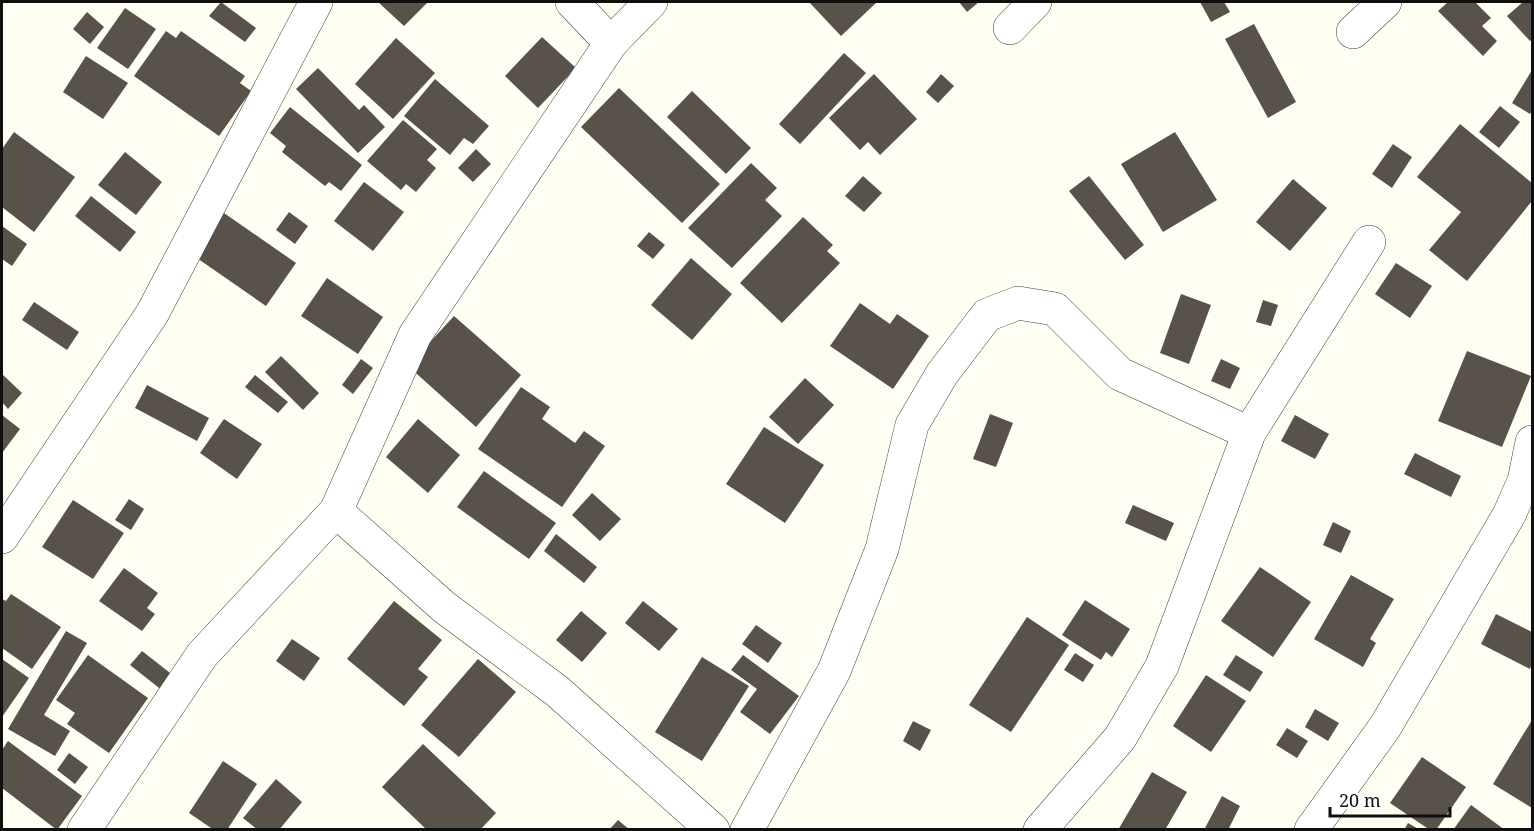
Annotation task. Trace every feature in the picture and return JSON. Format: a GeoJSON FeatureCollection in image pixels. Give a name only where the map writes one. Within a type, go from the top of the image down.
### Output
{"type":"FeatureCollection","features":[{"type":"Feature","properties":{"kind":"street"},"geometry":{"type":"LineString","coordinates":[[2,537],[152,314],[316,2]]}},
{"type":"Feature","properties":{"kind":"street"},"geometry":{"type":"LineString","coordinates":[[572,2],[611,43]]}},
{"type":"Feature","properties":{"kind":"street"},"geometry":{"type":"LineString","coordinates":[[84,830],[202,655],[336,511],[415,335],[611,43],[651,2]]}},
{"type":"Feature","properties":{"kind":"street"},"geometry":{"type":"LineString","coordinates":[[1010,28],[1035,2]]}},
{"type":"Feature","properties":{"kind":"street"},"geometry":{"type":"LineString","coordinates":[[1353,32],[1385,2]]}},
{"type":"Feature","properties":{"kind":"street"},"geometry":{"type":"LineString","coordinates":[[1040,830],[1120,738],[1162,666],[1249,433],[1369,242]]}},
{"type":"Feature","properties":{"kind":"street"},"geometry":{"type":"LineString","coordinates":[[747,830],[834,671],[882,549],[912,425],[942,374],[987,315],[1018,303],[1055,309],[1120,374],[1249,433]]}},
{"type":"Feature","properties":{"kind":"street"},"geometry":{"type":"LineString","coordinates":[[1311,830],[1385,727],[1509,515],[1524,481],[1533,442]]}},
{"type":"Feature","properties":{"kind":"street"},"geometry":{"type":"LineString","coordinates":[[336,511],[444,607],[557,691],[713,830]]}},
{"type":"Feature","properties":{"kind":"building"},"geometry":{"type":"Polygon","coordinates":[[[221,2],[256,28],[245,42],[209,16],[221,2]]]}},
{"type":"Feature","properties":{"kind":"building"},"geometry":{"type":"Polygon","coordinates":[[[378,2],[428,2],[404,26],[378,2]]]}},
{"type":"Feature","properties":{"kind":"building"},"geometry":{"type":"Polygon","coordinates":[[[809,2],[877,2],[841,36],[809,2]]]}},
{"type":"Feature","properties":{"kind":"building"},"geometry":{"type":"Polygon","coordinates":[[[959,2],[979,2],[967,12],[959,2]]]}},
{"type":"Feature","properties":{"kind":"building"},"geometry":{"type":"Polygon","coordinates":[[[1200,2],[1224,2],[1230,12],[1211,22],[1200,2]]]}},
{"type":"Feature","properties":{"kind":"building"},"geometry":{"type":"Polygon","coordinates":[[[1448,2],[1475,2],[1491,18],[1482,26],[1497,41],[1483,56],[1438,11],[1448,2]]]}},
{"type":"Feature","properties":{"kind":"building"},"geometry":{"type":"Polygon","coordinates":[[[1523,2],[1532,2],[1532,39],[1530,41],[1507,16],[1523,2]]]}},
{"type":"Feature","properties":{"kind":"building"},"geometry":{"type":"Polygon","coordinates":[[[125,8],[156,29],[128,69],[97,48],[125,8]]]}},
{"type":"Feature","properties":{"kind":"building"},"geometry":{"type":"Polygon","coordinates":[[[87,12],[104,27],[90,44],[73,29],[87,12]]]}},
{"type":"Feature","properties":{"kind":"building"},"geometry":{"type":"Polygon","coordinates":[[[1254,24],[1296,102],[1268,118],[1225,39],[1254,24]]]}},
{"type":"Feature","properties":{"kind":"building"},"geometry":{"type":"Polygon","coordinates":[[[166,31],[176,38],[181,31],[245,76],[240,83],[251,91],[219,136],[134,76],[166,31]]]}},
{"type":"Feature","properties":{"kind":"building"},"geometry":{"type":"Polygon","coordinates":[[[542,37],[576,68],[538,108],[505,76],[542,37]]]}},
{"type":"Feature","properties":{"kind":"building"},"geometry":{"type":"Polygon","coordinates":[[[396,38],[435,73],[393,119],[355,84],[396,38]]]}},
{"type":"Feature","properties":{"kind":"building"},"geometry":{"type":"Polygon","coordinates":[[[844,53],[866,73],[800,144],[779,124],[844,53]]]}},
{"type":"Feature","properties":{"kind":"building"},"geometry":{"type":"Polygon","coordinates":[[[86,56],[128,83],[103,119],[63,92],[86,56]]]}},
{"type":"Feature","properties":{"kind":"building"},"geometry":{"type":"Polygon","coordinates":[[[318,68],[359,110],[364,105],[385,127],[358,153],[296,89],[318,68]]]}},
{"type":"Feature","properties":{"kind":"building"},"geometry":{"type":"Polygon","coordinates":[[[1532,70],[1532,110],[1530,114],[1512,103],[1532,70]]]}},
{"type":"Feature","properties":{"kind":"building"},"geometry":{"type":"Polygon","coordinates":[[[874,74],[917,119],[880,155],[868,142],[860,150],[829,118],[874,74]]]}},
{"type":"Feature","properties":{"kind":"building"},"geometry":{"type":"Polygon","coordinates":[[[941,74],[954,86],[938,103],[926,92],[941,74]]]}},
{"type":"Feature","properties":{"kind":"building"},"geometry":{"type":"Polygon","coordinates":[[[435,79],[489,126],[473,144],[464,138],[450,155],[404,116],[435,79]]]}},
{"type":"Feature","properties":{"kind":"building"},"geometry":{"type":"Polygon","coordinates":[[[619,88],[720,184],[682,223],[581,127],[619,88]]]}},
{"type":"Feature","properties":{"kind":"building"},"geometry":{"type":"Polygon","coordinates":[[[692,91],[751,148],[726,174],[667,117],[692,91]]]}},
{"type":"Feature","properties":{"kind":"building"},"geometry":{"type":"Polygon","coordinates":[[[1500,106],[1520,122],[1499,148],[1479,132],[1500,106]]]}},
{"type":"Feature","properties":{"kind":"building"},"geometry":{"type":"Polygon","coordinates":[[[290,107],[362,165],[341,191],[329,182],[325,186],[282,152],[286,146],[270,133],[290,107]]]}},
{"type":"Feature","properties":{"kind":"building"},"geometry":{"type":"Polygon","coordinates":[[[403,120],[437,149],[427,160],[436,168],[416,192],[406,184],[401,190],[367,161],[403,120]]]}},
{"type":"Feature","properties":{"kind":"building"},"geometry":{"type":"Polygon","coordinates":[[[1460,124],[1532,183],[1532,201],[1467,281],[1429,250],[1461,212],[1417,177],[1460,124]]]}},
{"type":"Feature","properties":{"kind":"building"},"geometry":{"type":"Polygon","coordinates":[[[14,132],[75,177],[34,232],[2,207],[2,149],[14,132]]]}},
{"type":"Feature","properties":{"kind":"building"},"geometry":{"type":"Polygon","coordinates":[[[1175,132],[1217,200],[1163,232],[1121,164],[1175,132]]]}},
{"type":"Feature","properties":{"kind":"building"},"geometry":{"type":"Polygon","coordinates":[[[1393,144],[1412,157],[1392,188],[1372,174],[1393,144]]]}},
{"type":"Feature","properties":{"kind":"building"},"geometry":{"type":"Polygon","coordinates":[[[476,149],[491,164],[473,182],[458,168],[476,149]]]}},
{"type":"Feature","properties":{"kind":"building"},"geometry":{"type":"Polygon","coordinates":[[[125,152],[162,182],[136,215],[98,185],[125,152]]]}},
{"type":"Feature","properties":{"kind":"building"},"geometry":{"type":"Polygon","coordinates":[[[751,163],[777,188],[765,200],[782,216],[732,268],[688,228],[751,163]]]}},
{"type":"Feature","properties":{"kind":"building"},"geometry":{"type":"Polygon","coordinates":[[[863,176],[882,193],[864,212],[845,196],[863,176]]]}},
{"type":"Feature","properties":{"kind":"building"},"geometry":{"type":"Polygon","coordinates":[[[1089,176],[1144,245],[1125,260],[1069,191],[1089,176]]]}},
{"type":"Feature","properties":{"kind":"building"},"geometry":{"type":"Polygon","coordinates":[[[1293,179],[1327,208],[1290,251],[1256,222],[1293,179]]]}},
{"type":"Feature","properties":{"kind":"building"},"geometry":{"type":"Polygon","coordinates":[[[364,182],[404,212],[373,251],[334,221],[364,182]]]}},
{"type":"Feature","properties":{"kind":"building"},"geometry":{"type":"Polygon","coordinates":[[[91,196],[136,232],[120,252],[75,216],[91,196]]]}},
{"type":"Feature","properties":{"kind":"building"},"geometry":{"type":"Polygon","coordinates":[[[289,212],[308,226],[295,244],[276,230],[289,212]]]}},
{"type":"Feature","properties":{"kind":"building"},"geometry":{"type":"Polygon","coordinates":[[[224,213],[296,263],[266,306],[194,256],[224,213]]]}},
{"type":"Feature","properties":{"kind":"building"},"geometry":{"type":"Polygon","coordinates":[[[803,217],[833,245],[827,251],[840,263],[782,323],[740,283],[803,217]]]}},
{"type":"Feature","properties":{"kind":"building"},"geometry":{"type":"Polygon","coordinates":[[[2,226],[27,244],[12,266],[2,259],[2,226]]]}},
{"type":"Feature","properties":{"kind":"building"},"geometry":{"type":"Polygon","coordinates":[[[649,232],[665,245],[653,259],[637,246],[649,232]]]}},
{"type":"Feature","properties":{"kind":"building"},"geometry":{"type":"Polygon","coordinates":[[[691,258],[732,294],[692,340],[651,305],[691,258]]]}},
{"type":"Feature","properties":{"kind":"building"},"geometry":{"type":"Polygon","coordinates":[[[1396,263],[1432,286],[1410,318],[1375,294],[1396,263]]]}},
{"type":"Feature","properties":{"kind":"building"},"geometry":{"type":"Polygon","coordinates":[[[327,278],[383,317],[358,354],[301,316],[327,278]]]}},
{"type":"Feature","properties":{"kind":"building"},"geometry":{"type":"Polygon","coordinates":[[[1181,294],[1211,305],[1189,364],[1160,353],[1181,294]]]}},
{"type":"Feature","properties":{"kind":"building"},"geometry":{"type":"Polygon","coordinates":[[[1263,300],[1278,305],[1271,326],[1256,322],[1263,300]]]}},
{"type":"Feature","properties":{"kind":"building"},"geometry":{"type":"Polygon","coordinates":[[[34,302],[79,332],[67,350],[22,320],[34,302]]]}},
{"type":"Feature","properties":{"kind":"building"},"geometry":{"type":"Polygon","coordinates":[[[860,303],[890,324],[897,314],[929,336],[893,389],[830,346],[860,303]]]}},
{"type":"Feature","properties":{"kind":"building"},"geometry":{"type":"Polygon","coordinates":[[[454,316],[521,375],[476,427],[408,366],[454,316]]]}},
{"type":"Feature","properties":{"kind":"building"},"geometry":{"type":"Polygon","coordinates":[[[1467,351],[1531,376],[1502,447],[1438,421],[1467,351]]]}},
{"type":"Feature","properties":{"kind":"building"},"geometry":{"type":"Polygon","coordinates":[[[281,356],[319,393],[303,410],[265,372],[281,356]]]}},
{"type":"Feature","properties":{"kind":"building"},"geometry":{"type":"Polygon","coordinates":[[[361,359],[373,368],[353,394],[342,385],[361,359]]]}},
{"type":"Feature","properties":{"kind":"building"},"geometry":{"type":"Polygon","coordinates":[[[1221,359],[1240,368],[1230,389],[1211,381],[1221,359]]]}},
{"type":"Feature","properties":{"kind":"building"},"geometry":{"type":"Polygon","coordinates":[[[2,374],[22,393],[8,409],[2,402],[2,374]]]}},
{"type":"Feature","properties":{"kind":"building"},"geometry":{"type":"Polygon","coordinates":[[[255,375],[288,402],[278,413],[245,387],[255,375]]]}},
{"type":"Feature","properties":{"kind":"building"},"geometry":{"type":"Polygon","coordinates":[[[805,378],[834,405],[798,444],[769,417],[805,378]]]}},
{"type":"Feature","properties":{"kind":"building"},"geometry":{"type":"Polygon","coordinates":[[[147,385],[209,418],[197,441],[135,408],[147,385]]]}},
{"type":"Feature","properties":{"kind":"building"},"geometry":{"type":"Polygon","coordinates":[[[521,387],[550,407],[542,419],[575,443],[584,431],[605,446],[562,507],[478,449],[521,387]]]}},
{"type":"Feature","properties":{"kind":"building"},"geometry":{"type":"Polygon","coordinates":[[[990,414],[1013,423],[996,467],[973,459],[990,414]]]}},
{"type":"Feature","properties":{"kind":"building"},"geometry":{"type":"Polygon","coordinates":[[[2,415],[20,429],[2,453],[2,415]]]}},
{"type":"Feature","properties":{"kind":"building"},"geometry":{"type":"Polygon","coordinates":[[[1295,415],[1329,434],[1315,459],[1281,441],[1295,415]]]}},
{"type":"Feature","properties":{"kind":"building"},"geometry":{"type":"Polygon","coordinates":[[[224,419],[262,444],[237,479],[200,453],[224,419]]]}},
{"type":"Feature","properties":{"kind":"building"},"geometry":{"type":"Polygon","coordinates":[[[418,419],[460,455],[428,493],[386,457],[418,419]]]}},
{"type":"Feature","properties":{"kind":"building"},"geometry":{"type":"Polygon","coordinates":[[[764,427],[824,465],[785,523],[726,484],[764,427]]]}},
{"type":"Feature","properties":{"kind":"building"},"geometry":{"type":"Polygon","coordinates":[[[1415,453],[1461,476],[1451,497],[1404,474],[1415,453]]]}},
{"type":"Feature","properties":{"kind":"building"},"geometry":{"type":"Polygon","coordinates":[[[484,471],[556,523],[529,559],[457,507],[484,471]]]}},
{"type":"Feature","properties":{"kind":"building"},"geometry":{"type":"Polygon","coordinates":[[[592,493],[621,519],[600,541],[572,515],[592,493]]]}},
{"type":"Feature","properties":{"kind":"building"},"geometry":{"type":"Polygon","coordinates":[[[129,499],[144,509],[131,530],[115,520],[129,499]]]}},
{"type":"Feature","properties":{"kind":"building"},"geometry":{"type":"Polygon","coordinates":[[[73,500],[124,533],[93,579],[42,547],[73,500]]]}},
{"type":"Feature","properties":{"kind":"building"},"geometry":{"type":"Polygon","coordinates":[[[1133,505],[1174,523],[1166,541],[1125,523],[1133,505]]]}},
{"type":"Feature","properties":{"kind":"building"},"geometry":{"type":"Polygon","coordinates":[[[1333,522],[1351,531],[1341,553],[1323,545],[1333,522]]]}},
{"type":"Feature","properties":{"kind":"building"},"geometry":{"type":"Polygon","coordinates":[[[556,534],[597,567],[584,583],[544,551],[556,534]]]}},
{"type":"Feature","properties":{"kind":"building"},"geometry":{"type":"Polygon","coordinates":[[[1260,567],[1311,602],[1273,657],[1221,621],[1260,567]]]}},
{"type":"Feature","properties":{"kind":"building"},"geometry":{"type":"Polygon","coordinates":[[[124,568],[158,593],[147,608],[155,614],[142,631],[99,601],[124,568]]]}},
{"type":"Feature","properties":{"kind":"building"},"geometry":{"type":"Polygon","coordinates":[[[1351,575],[1394,599],[1370,639],[1376,643],[1363,667],[1314,639],[1351,575]]]}},
{"type":"Feature","properties":{"kind":"building"},"geometry":{"type":"Polygon","coordinates":[[[11,594],[61,627],[32,669],[2,648],[2,599],[6,601],[11,594]]]}},
{"type":"Feature","properties":{"kind":"building"},"geometry":{"type":"Polygon","coordinates":[[[1085,600],[1130,629],[1112,657],[1106,652],[1101,660],[1062,635],[1085,600]]]}},
{"type":"Feature","properties":{"kind":"building"},"geometry":{"type":"Polygon","coordinates":[[[394,601],[442,640],[418,669],[428,677],[404,706],[347,659],[394,601]]]}},
{"type":"Feature","properties":{"kind":"building"},"geometry":{"type":"Polygon","coordinates":[[[643,601],[678,629],[659,651],[625,623],[643,601]]]}},
{"type":"Feature","properties":{"kind":"building"},"geometry":{"type":"Polygon","coordinates":[[[581,611],[607,633],[582,662],[556,640],[581,611]]]}},
{"type":"Feature","properties":{"kind":"building"},"geometry":{"type":"Polygon","coordinates":[[[1496,614],[1532,632],[1530,669],[1481,644],[1496,614]]]}},
{"type":"Feature","properties":{"kind":"building"},"geometry":{"type":"Polygon","coordinates":[[[1027,617],[1069,645],[1011,732],[969,705],[1027,617]]]}},
{"type":"Feature","properties":{"kind":"building"},"geometry":{"type":"Polygon","coordinates":[[[756,625],[782,643],[768,663],[742,644],[756,625]]]}},
{"type":"Feature","properties":{"kind":"building"},"geometry":{"type":"Polygon","coordinates":[[[66,631],[87,643],[44,715],[70,731],[55,756],[8,729],[66,631]]]}},
{"type":"Feature","properties":{"kind":"building"},"geometry":{"type":"Polygon","coordinates":[[[292,639],[320,658],[304,681],[276,661],[292,639]]]}},
{"type":"Feature","properties":{"kind":"building"},"geometry":{"type":"Polygon","coordinates":[[[142,651],[174,676],[163,691],[130,665],[142,651]]]}},
{"type":"Feature","properties":{"kind":"building"},"geometry":{"type":"Polygon","coordinates":[[[1075,653],[1094,665],[1083,682],[1064,670],[1075,653]]]}},
{"type":"Feature","properties":{"kind":"building"},"geometry":{"type":"Polygon","coordinates":[[[88,655],[148,698],[109,753],[67,724],[75,713],[56,700],[88,655]]]}},
{"type":"Feature","properties":{"kind":"building"},"geometry":{"type":"Polygon","coordinates":[[[743,655],[799,696],[770,734],[740,712],[757,689],[731,670],[743,655]]]}},
{"type":"Feature","properties":{"kind":"building"},"geometry":{"type":"Polygon","coordinates":[[[1236,655],[1263,672],[1250,692],[1223,675],[1236,655]]]}},
{"type":"Feature","properties":{"kind":"building"},"geometry":{"type":"Polygon","coordinates":[[[702,657],[749,686],[702,761],[655,732],[702,657]]]}},
{"type":"Feature","properties":{"kind":"building"},"geometry":{"type":"Polygon","coordinates":[[[2,659],[29,678],[2,717],[2,659]]]}},
{"type":"Feature","properties":{"kind":"building"},"geometry":{"type":"Polygon","coordinates":[[[478,659],[516,692],[459,757],[421,725],[478,659]]]}},
{"type":"Feature","properties":{"kind":"building"},"geometry":{"type":"Polygon","coordinates":[[[1206,675],[1246,701],[1211,752],[1173,726],[1206,675]]]}},
{"type":"Feature","properties":{"kind":"building"},"geometry":{"type":"Polygon","coordinates":[[[1315,709],[1339,723],[1328,741],[1305,727],[1315,709]]]}},
{"type":"Feature","properties":{"kind":"building"},"geometry":{"type":"Polygon","coordinates":[[[1532,720],[1532,808],[1493,784],[1532,720]]]}},
{"type":"Feature","properties":{"kind":"building"},"geometry":{"type":"Polygon","coordinates":[[[913,721],[931,730],[920,751],[903,741],[913,721]]]}},
{"type":"Feature","properties":{"kind":"building"},"geometry":{"type":"Polygon","coordinates":[[[1287,728],[1308,741],[1297,758],[1276,745],[1287,728]]]}},
{"type":"Feature","properties":{"kind":"building"},"geometry":{"type":"Polygon","coordinates":[[[8,741],[82,796],[57,830],[2,788],[2,750],[8,741]]]}},
{"type":"Feature","properties":{"kind":"building"},"geometry":{"type":"Polygon","coordinates":[[[423,744],[496,813],[480,830],[427,830],[382,787],[423,744]]]}},
{"type":"Feature","properties":{"kind":"building"},"geometry":{"type":"Polygon","coordinates":[[[69,753],[88,767],[75,784],[57,770],[69,753]]]}},
{"type":"Feature","properties":{"kind":"building"},"geometry":{"type":"Polygon","coordinates":[[[1422,757],[1466,787],[1436,830],[1430,830],[1390,803],[1422,757]]]}},
{"type":"Feature","properties":{"kind":"building"},"geometry":{"type":"Polygon","coordinates":[[[223,761],[257,784],[227,830],[214,830],[189,813],[223,761]]]}},
{"type":"Feature","properties":{"kind":"building"},"geometry":{"type":"Polygon","coordinates":[[[1152,772],[1187,792],[1165,830],[1118,830],[1152,772]]]}},
{"type":"Feature","properties":{"kind":"building"},"geometry":{"type":"Polygon","coordinates":[[[276,779],[302,802],[279,830],[258,830],[243,818],[276,779]]]}},
{"type":"Feature","properties":{"kind":"building"},"geometry":{"type":"Polygon","coordinates":[[[1222,796],[1240,806],[1228,830],[1208,830],[1205,828],[1222,796]]]}},
{"type":"Feature","properties":{"kind":"building"},"geometry":{"type":"Polygon","coordinates":[[[1471,805],[1505,830],[1453,830],[1471,805]]]}},
{"type":"Feature","properties":{"kind":"building"},"geometry":{"type":"Polygon","coordinates":[[[618,820],[630,830],[609,830],[618,820]]]}},
{"type":"Feature","properties":{"kind":"building"},"geometry":{"type":"Polygon","coordinates":[[[1408,823],[1420,830],[1404,830],[1408,823]]]}}]}
